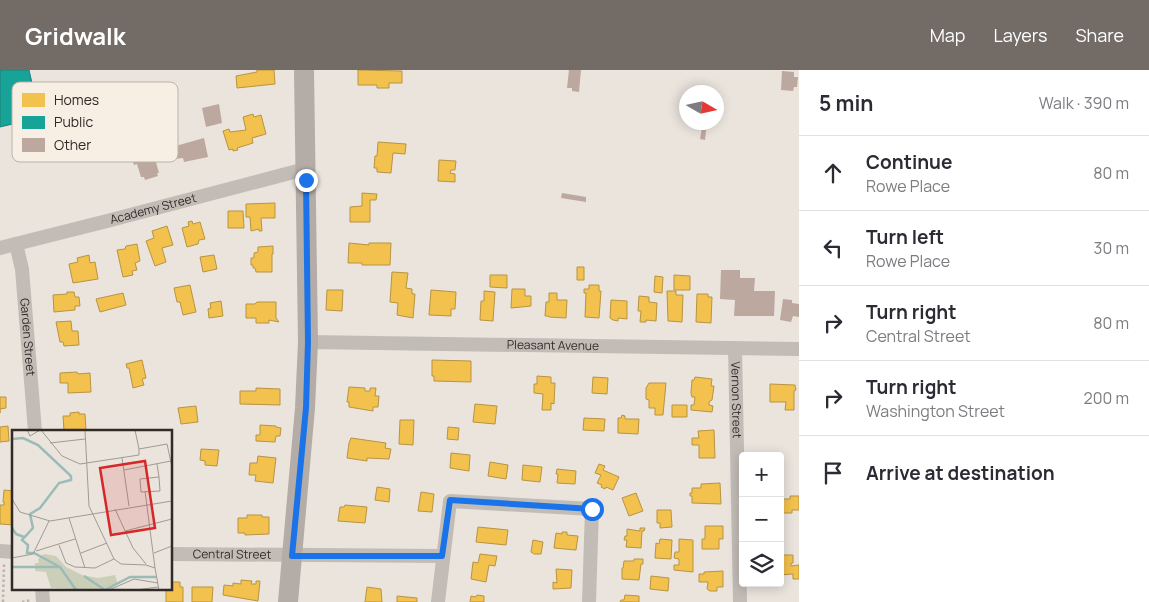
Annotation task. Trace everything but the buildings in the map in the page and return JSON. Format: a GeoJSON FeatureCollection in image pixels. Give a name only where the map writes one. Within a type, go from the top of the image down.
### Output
{"type":"FeatureCollection","features":[{"type":"Feature","properties":{"kind":"main road"},"geometry":{"type":"LineString","coordinates":[[288,602],[306,408],[308,342],[304,70]]}},
{"type":"Feature","properties":{"kind":"street","name":"Academy Street"},"geometry":{"type":"LineString","coordinates":[[0,248],[305,169]]}},
{"type":"Feature","properties":{"kind":"street","name":"Garden Street"},"geometry":{"type":"LineString","coordinates":[[16,244],[22,269],[35,430]]}},
{"type":"Feature","properties":{"kind":"street","name":"Pleasant Avenue"},"geometry":{"type":"LineString","coordinates":[[308,342],[799,349]]}},
{"type":"Feature","properties":{"kind":"street","name":"Vernon Street"},"geometry":{"type":"LineString","coordinates":[[735,348],[740,602]]}},
{"type":"Feature","properties":{"kind":"street"},"geometry":{"type":"LineString","coordinates":[[438,602],[450,500],[592,509],[589,602]]}},
{"type":"Feature","properties":{"kind":"street","name":"Central Street"},"geometry":{"type":"LineString","coordinates":[[172,554],[442,556]]}},
{"type":"Feature","properties":{"kind":"path"},"geometry":{"type":"LineString","coordinates":[[2,558],[2,602]]}},
{"type":"Feature","properties":{"kind":"path"},"geometry":{"type":"LineString","coordinates":[[22,602],[37,601]]}},
{"type":"Feature","properties":{"kind":"route"},"geometry":{"type":"LineString","coordinates":[[306,180],[308,342],[306,408],[292,556],[442,556],[450,500],[592,509]]}}]}
